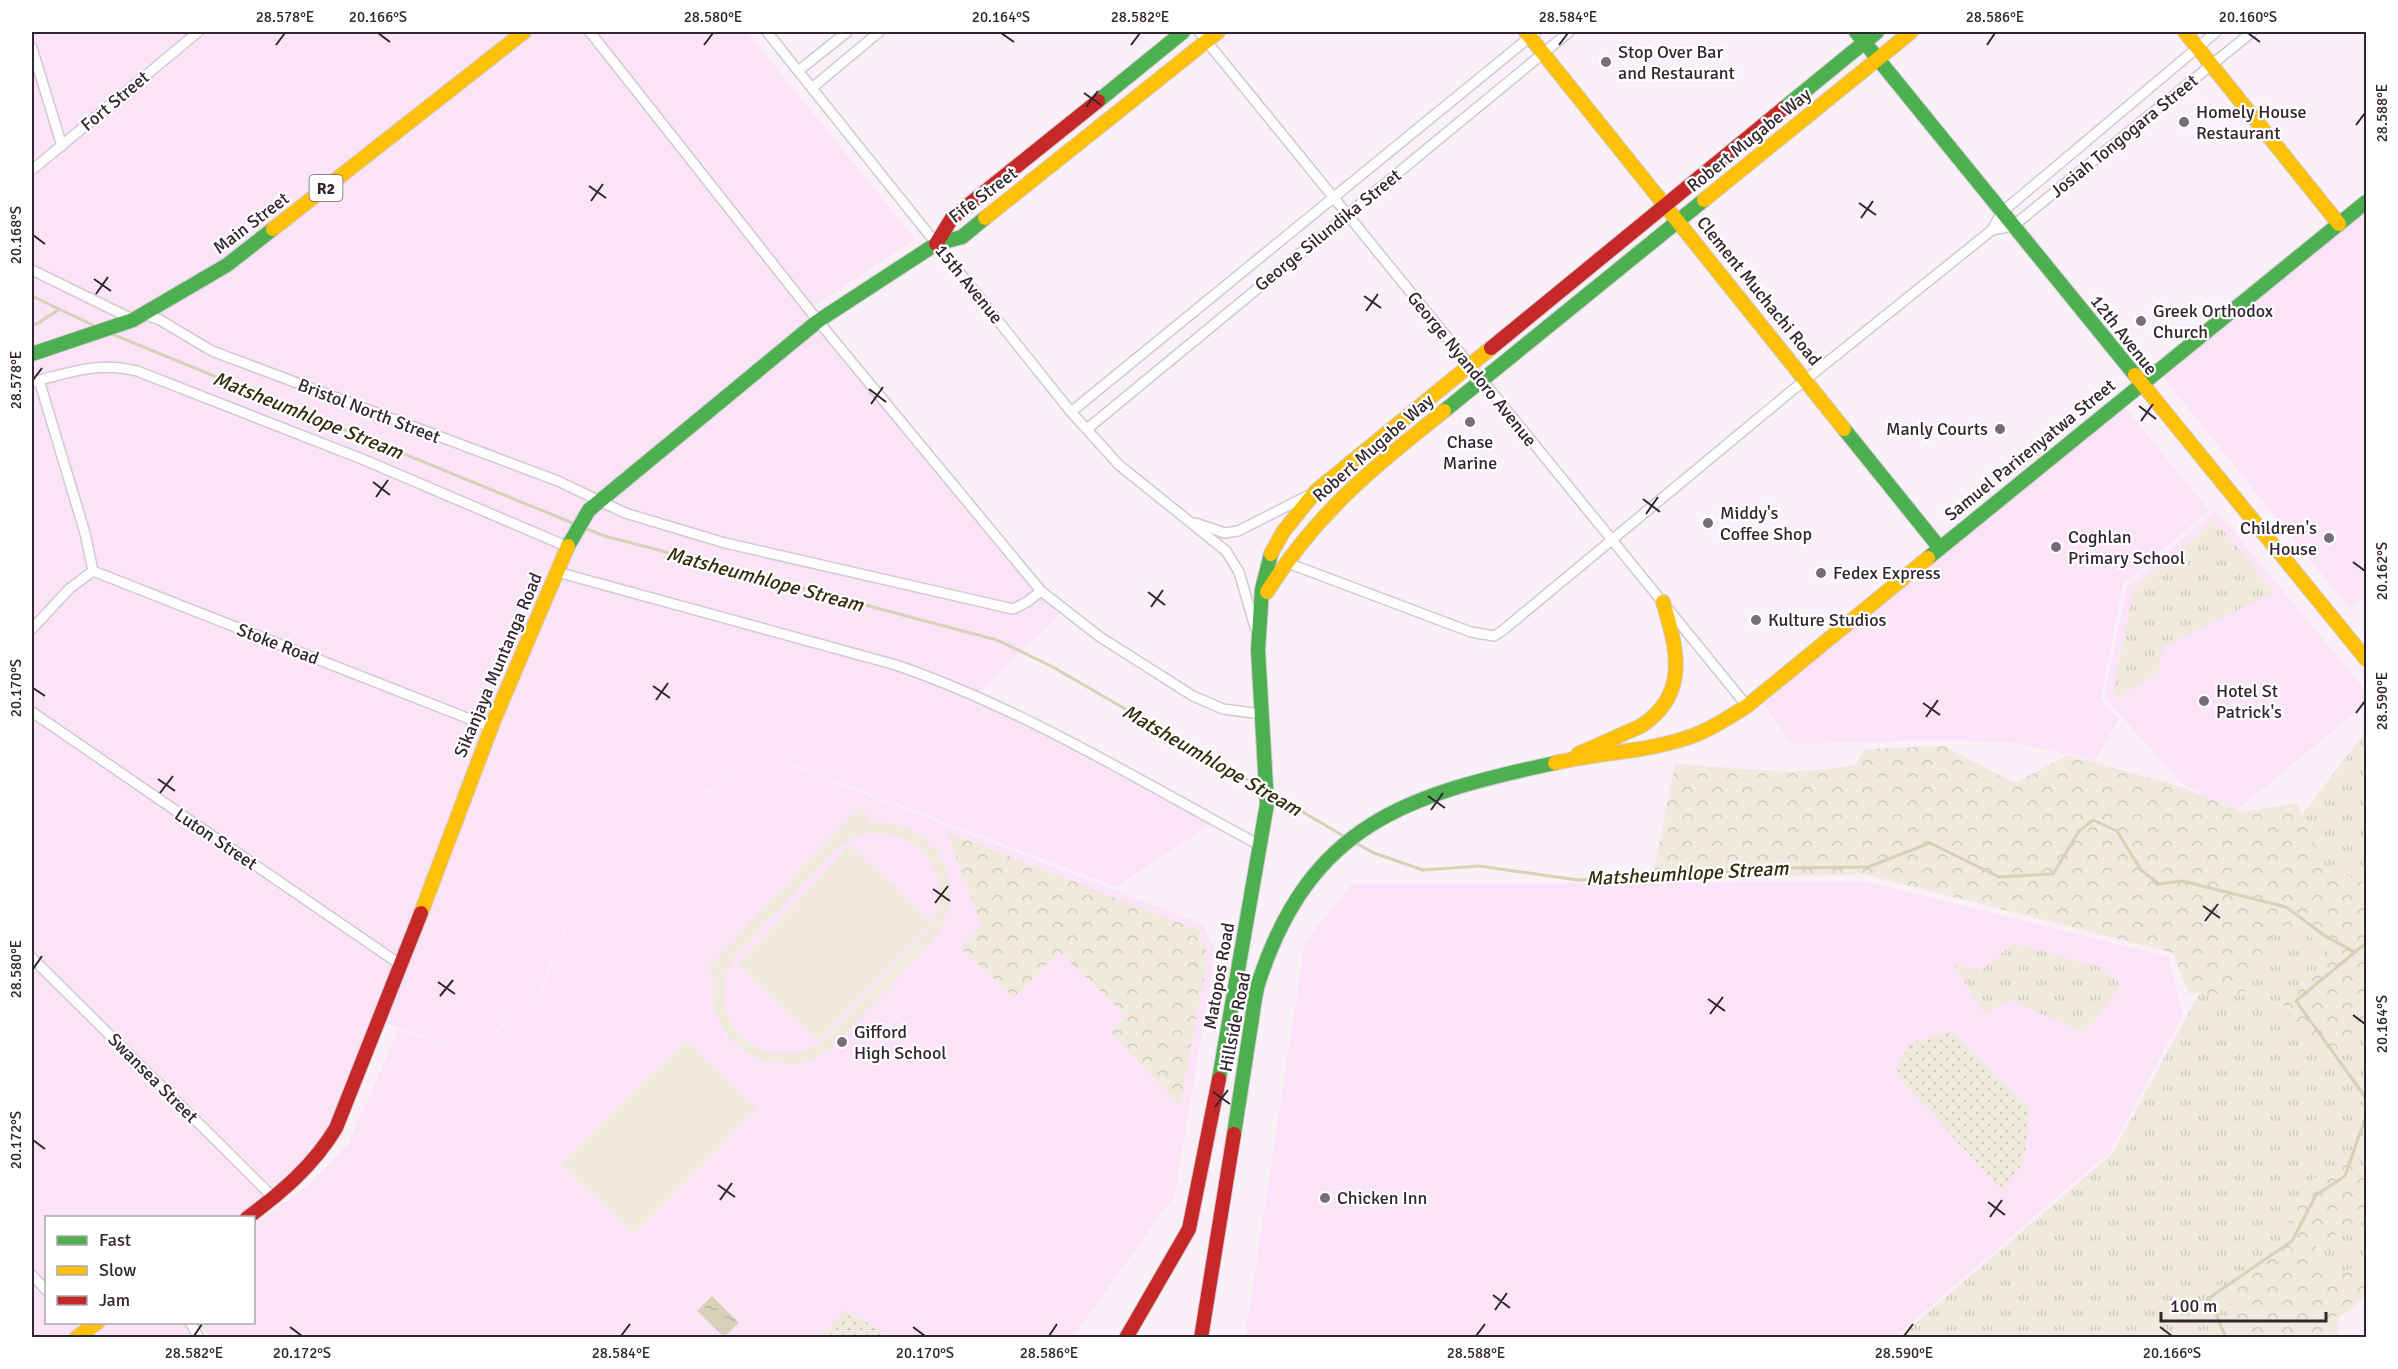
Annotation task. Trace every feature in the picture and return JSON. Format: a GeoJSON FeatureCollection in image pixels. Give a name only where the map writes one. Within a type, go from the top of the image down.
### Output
{"type":"FeatureCollection","features":[{"type":"Feature","properties":{"kind":"main road","name":"Main Street"},"geometry":{"type":"LineString","coordinates":[[32,354],[138,317],[227,265],[524,32]]}},
{"type":"Feature","properties":{"kind":"main road","name":"Fife Street"},"geometry":{"type":"LineString","coordinates":[[936,244],[952,218],[1183,32]]}},
{"type":"Feature","properties":{"kind":"main road","name":"Fife Street"},"geometry":{"type":"LineString","coordinates":[[936,244],[962,237],[1203,36],[1218,32]]}},
{"type":"Feature","properties":{"kind":"main road","name":"Robert Mugabe Way"},"geometry":{"type":"LineString","coordinates":[[1262,602],[1270,558],[1289,524],[1316,491],[1667,206],[1860,37],[1877,32]]}},
{"type":"Feature","properties":{"kind":"main road","name":"Robert Mugabe Way"},"geometry":{"type":"LineString","coordinates":[[1262,602],[1285,562],[1323,514],[1350,488],[1911,32]]}},
{"type":"Feature","properties":{"kind":"main road"},"geometry":{"type":"LineString","coordinates":[[2185,32],[2340,224]]}},
{"type":"Feature","properties":{"kind":"main road","name":"Clement Muchachi Road"},"geometry":{"type":"LineString","coordinates":[[1531,33],[1544,53],[1939,547]]}},
{"type":"Feature","properties":{"kind":"main road","name":"12th Avenue"},"geometry":{"type":"LineString","coordinates":[[1860,37],[2140,384],[2367,659]]}},
{"type":"Feature","properties":{"kind":"main road","name":"Samuel Parirenyatwa Street"},"geometry":{"type":"LineString","coordinates":[[1747,706],[1939,547],[2367,202]]}},
{"type":"Feature","properties":{"kind":"main road","name":"Sikanjaya Muntanga Road"},"geometry":{"type":"LineString","coordinates":[[250,1216],[274,1198],[324,1151],[348,1101],[490,727],[569,541],[593,505],[819,321],[936,244]]}},
{"type":"Feature","properties":{"kind":"main road","name":"Matopos Road"},"geometry":{"type":"LineString","coordinates":[[1126,1338],[1171,1267],[1189,1229],[1202,1174],[1267,804],[1268,777],[1261,714],[1259,638],[1262,602]]}},
{"type":"Feature","properties":{"kind":"main road"},"geometry":{"type":"LineString","coordinates":[[1565,760],[1642,726],[1656,716],[1666,703],[1675,677],[1676,648],[1663,602]]}},
{"type":"Feature","properties":{"kind":"main road","name":"Hillside Road"},"geometry":{"type":"LineString","coordinates":[[1201,1338],[1258,983],[1269,953],[1291,907],[1327,858],[1358,830],[1418,798],[1459,784],[1565,760],[1674,741],[1711,728],[1747,706]]}},
{"type":"Feature","properties":{"kind":"street","name":"Fort Street"},"geometry":{"type":"LineString","coordinates":[[32,170],[198,32]]}},
{"type":"Feature","properties":{"kind":"street"},"geometry":{"type":"LineString","coordinates":[[590,32],[819,321],[1041,591],[1100,637],[1193,696],[1223,709],[1261,714]]}},
{"type":"Feature","properties":{"kind":"street","name":"15th Avenue"},"geometry":{"type":"LineString","coordinates":[[767,32],[1071,412],[1119,465],[1226,551],[1239,572],[1259,638]]}},
{"type":"Feature","properties":{"kind":"street"},"geometry":{"type":"LineString","coordinates":[[798,71],[847,32]]}},
{"type":"Feature","properties":{"kind":"street"},"geometry":{"type":"LineString","coordinates":[[812,87],[879,32]]}},
{"type":"Feature","properties":{"kind":"street","name":"George Silundika Street"},"geometry":{"type":"LineString","coordinates":[[1087,429],[1569,32]]}},
{"type":"Feature","properties":{"kind":"street","name":"Josiah Tongogara Street"},"geometry":{"type":"LineString","coordinates":[[1285,562],[1471,632],[1494,636],[1806,379],[1992,230],[2002,212],[2216,32]]}},
{"type":"Feature","properties":{"kind":"street","name":"Josiah Tongogara Street"},"geometry":{"type":"LineString","coordinates":[[1992,230],[2013,226],[2252,32]]}},
{"type":"Feature","properties":{"kind":"street","name":"George Silundika Street"},"geometry":{"type":"LineString","coordinates":[[1071,412],[1531,33]]}},
{"type":"Feature","properties":{"kind":"street","name":"George Nyandoro Avenue"},"geometry":{"type":"LineString","coordinates":[[1203,36],[1747,706]]}},
{"type":"Feature","properties":{"kind":"street"},"geometry":{"type":"LineString","coordinates":[[32,48],[62,146]]}},
{"type":"Feature","properties":{"kind":"street","name":"Bristol North Street"},"geometry":{"type":"LineString","coordinates":[[32,270],[138,317],[160,320],[212,351],[558,481],[593,505],[725,543],[1013,609],[1041,591]]}},
{"type":"Feature","properties":{"kind":"street"},"geometry":{"type":"LineString","coordinates":[[32,628],[69,589],[93,571],[76,501],[35,381],[89,367],[115,367],[136,371],[569,541]]}},
{"type":"Feature","properties":{"kind":"street","name":"15th Avenue"},"geometry":{"type":"LineString","coordinates":[[1187,520],[1225,532],[1238,531],[1316,491]]}},
{"type":"Feature","properties":{"kind":"street","name":"Stoke Road"},"geometry":{"type":"LineString","coordinates":[[93,571],[490,727]]}},
{"type":"Feature","properties":{"kind":"street"},"geometry":{"type":"LineString","coordinates":[[557,573],[897,665],[934,678],[1071,744],[1261,846]]}},
{"type":"Feature","properties":{"kind":"street","name":"Luton Street"},"geometry":{"type":"LineString","coordinates":[[32,712],[401,965]]}},
{"type":"Feature","properties":{"kind":"street","name":"Swansea Street"},"geometry":{"type":"LineString","coordinates":[[32,958],[274,1198]]}},
{"type":"Feature","properties":{"kind":"street"},"geometry":{"type":"LineString","coordinates":[[32,1275],[45,1289]]}},
{"type":"Feature","properties":{"kind":"street"},"geometry":{"type":"LineString","coordinates":[[191,1324],[199,1338]]}},
{"type":"Feature","properties":{"kind":"shaded area"},"geometry":{"type":"Polygon","coordinates":[[[32,32],[747,32],[915,239],[814,306],[1062,612],[973,699],[1212,824],[1116,887],[778,759],[702,793],[628,766],[703,794],[778,760],[1203,924],[1216,952],[1174,1196],[1073,1337],[208,1337],[199,1324],[255,1324],[255,1224],[309,1185],[348,1144],[399,1029],[467,1055],[539,997],[613,805],[538,996],[467,1054],[377,1019],[321,1147],[266,1199],[240,1216],[45,1216],[45,1324],[185,1324],[194,1337],[32,1337],[32,32]]]}},
{"type":"Feature","properties":{"kind":"shaded area"},"geometry":{"type":"Polygon","coordinates":[[[2366,210],[2366,596],[2349,608],[2159,372],[2366,210]]]}},
{"type":"Feature","properties":{"kind":"shaded area","name":"Coghlan Primary School"},"geometry":{"type":"Polygon","coordinates":[[[2121,403],[2209,510],[2123,584],[2101,699],[2119,719],[2095,760],[2014,743],[1943,740],[1792,744],[1761,700],[2121,403]]]}},
{"type":"Feature","properties":{"kind":"shaded area"},"geometry":{"type":"Polygon","coordinates":[[[2216,510],[2366,691],[2366,704],[2234,812],[2181,783],[2104,697],[2127,586],[2216,510]]]}},
{"type":"Feature","properties":{"kind":"shaded area"},"geometry":{"type":"Polygon","coordinates":[[[1865,882],[2168,956],[2183,1015],[2110,1152],[1895,1337],[1245,1338],[1305,942],[1352,884],[1865,882]]]}},
{"type":"Feature","properties":{"kind":"green space"},"geometry":{"type":"Polygon","coordinates":[[[2215,520],[2274,592],[2163,647],[2158,672],[2119,699],[2113,691],[2133,589],[2215,520]]]}},
{"type":"Feature","properties":{"kind":"green space"},"geometry":{"type":"Polygon","coordinates":[[[2366,731],[2366,1296],[2338,1319],[2338,1337],[1898,1338],[2112,1154],[2282,841],[2366,731]]]}},
{"type":"Feature","properties":{"kind":"green space"},"geometry":{"type":"Polygon","coordinates":[[[1943,746],[2015,783],[2068,755],[2178,786],[2243,812],[2296,803],[2313,838],[2319,863],[2366,884],[2366,1028],[2326,1061],[2283,1005],[2334,959],[2309,935],[2280,925],[2262,954],[2243,996],[2188,993],[2173,953],[1863,874],[1652,881],[1675,764],[1789,772],[1854,766],[1866,749],[1943,746]]]}},
{"type":"Feature","properties":{"kind":"green space"},"geometry":{"type":"Polygon","coordinates":[[[859,806],[870,815],[865,823],[890,823],[912,830],[929,842],[942,859],[949,878],[950,900],[944,922],[931,943],[836,1044],[817,1058],[795,1065],[760,1061],[730,1041],[714,1010],[713,981],[709,966],[859,806]],[[870,833],[851,839],[835,851],[740,951],[727,973],[723,996],[728,1016],[738,1034],[755,1046],[775,1053],[797,1052],[821,1042],[923,935],[934,917],[939,899],[938,882],[933,866],[923,852],[909,841],[891,835],[870,833]]]}},
{"type":"Feature","properties":{"kind":"green space"},"geometry":{"type":"Polygon","coordinates":[[[947,832],[1198,930],[1208,956],[1180,1107],[1111,1032],[1126,1016],[1059,952],[1014,998],[960,948],[981,925],[947,832]]]}},
{"type":"Feature","properties":{"kind":"green space"},"geometry":{"type":"Polygon","coordinates":[[[850,845],[932,922],[818,1041],[737,965],[850,845]]]}},
{"type":"Feature","properties":{"kind":"green space"},"geometry":{"type":"Polygon","coordinates":[[[2013,943],[2100,967],[2122,985],[2084,1033],[2010,1000],[1984,1014],[1954,964],[1982,970],[2013,943]]]}},
{"type":"Feature","properties":{"kind":"green space"},"geometry":{"type":"Polygon","coordinates":[[[1952,1031],[2030,1108],[2024,1163],[2002,1191],[1894,1072],[1911,1043],[1952,1031]]]}},
{"type":"Feature","properties":{"kind":"green space"},"geometry":{"type":"Polygon","coordinates":[[[686,1040],[757,1109],[634,1234],[560,1164],[686,1040]]]}},
{"type":"Feature","properties":{"kind":"green space"},"geometry":{"type":"Polygon","coordinates":[[[2337,1155],[2366,1172],[2366,1220],[2315,1244],[2322,1264],[2339,1273],[2366,1263],[2366,1291],[2335,1317],[2335,1337],[2241,1337],[2226,1320],[2237,1286],[2262,1266],[2285,1233],[2309,1181],[2337,1168],[2337,1155]]]}},
{"type":"Feature","properties":{"kind":"green space"},"geometry":{"type":"Polygon","coordinates":[[[844,1311],[873,1325],[886,1337],[820,1337],[844,1311]]]}},
{"type":"Feature","properties":{"kind":"water"},"geometry":{"type":"Polygon","coordinates":[[[712,1296],[739,1323],[724,1337],[697,1311],[712,1296]]]}},
{"type":"Feature","properties":{"kind":"waterway","name":"Matsheumhlope Stream"},"geometry":{"type":"LineString","coordinates":[[32,296],[95,326]]}},
{"type":"Feature","properties":{"kind":"waterway"},"geometry":{"type":"LineString","coordinates":[[32,324],[37,324],[58,310]]}},
{"type":"Feature","properties":{"kind":"waterway","name":"Matsheumhlope Stream"},"geometry":{"type":"LineString","coordinates":[[112,334],[575,524]]}},
{"type":"Feature","properties":{"kind":"waterway","name":"Matsheumhlope Stream"},"geometry":{"type":"LineString","coordinates":[[584,528],[605,536],[997,640],[1051,666],[1264,789]]}},
{"type":"Feature","properties":{"kind":"waterway","name":"Matsheumhlope Stream"},"geometry":{"type":"LineString","coordinates":[[1272,794],[1347,838]]}},
{"type":"Feature","properties":{"kind":"waterway","name":"Matsheumhlope Stream"},"geometry":{"type":"LineString","coordinates":[[1352,841],[1374,853],[1423,870],[1479,866],[1578,880],[1781,868],[1868,867],[1930,843],[1999,877],[2053,874],[2079,831],[2093,820],[2117,831],[2141,870],[2159,884],[2182,881],[2286,907],[2325,936],[2355,952],[2366,943]]}},
{"type":"Feature","properties":{"kind":"waterway","name":"Matsheumhlope Stream"},"geometry":{"type":"LineString","coordinates":[[2355,952],[2296,1001],[2366,1098]]}},
{"type":"Feature","properties":{"kind":"waterway","name":"Matsheumhlope Stream"},"geometry":{"type":"LineString","coordinates":[[2226,1338],[2209,1298],[2292,1241],[2316,1195],[2345,1176],[2366,1116]]}},
{"type":"Feature","properties":{"kind":"traffic: fast"},"geometry":{"type":"LineString","coordinates":[[1098,101],[1183,32]]}},
{"type":"Feature","properties":{"kind":"traffic: fast"},"geometry":{"type":"LineString","coordinates":[[1856,32],[2135,375]]}},
{"type":"Feature","properties":{"kind":"traffic: fast"},"geometry":{"type":"LineString","coordinates":[[1784,108],[1877,32]]}},
{"type":"Feature","properties":{"kind":"traffic: fast"},"geometry":{"type":"LineString","coordinates":[[1444,411],[1704,200]]}},
{"type":"Feature","properties":{"kind":"traffic: fast"},"geometry":{"type":"LineString","coordinates":[[1928,558],[2366,202]]}},
{"type":"Feature","properties":{"kind":"traffic: fast"},"geometry":{"type":"LineString","coordinates":[[568,546],[589,510],[818,321],[936,244],[962,237],[985,218]]}},
{"type":"Feature","properties":{"kind":"traffic: fast"},"geometry":{"type":"LineString","coordinates":[[32,354],[133,320],[227,265],[273,229]]}},
{"type":"Feature","properties":{"kind":"traffic: fast"},"geometry":{"type":"LineString","coordinates":[[1844,429],[1939,547]]}},
{"type":"Feature","properties":{"kind":"traffic: fast"},"geometry":{"type":"LineString","coordinates":[[1219,1079],[1267,804],[1258,650],[1262,589],[1271,554]]}},
{"type":"Feature","properties":{"kind":"traffic: fast"},"geometry":{"type":"LineString","coordinates":[[1234,1134],[1259,981],[1281,928],[1306,885],[1336,851],[1371,825],[1410,805],[1453,788],[1555,763]]}},
{"type":"Feature","properties":{"kind":"traffic: slow"},"geometry":{"type":"LineString","coordinates":[[273,229],[524,32]]}},
{"type":"Feature","properties":{"kind":"traffic: slow"},"geometry":{"type":"LineString","coordinates":[[985,218],[1218,32]]}},
{"type":"Feature","properties":{"kind":"traffic: slow"},"geometry":{"type":"LineString","coordinates":[[1526,32],[1844,429]]}},
{"type":"Feature","properties":{"kind":"traffic: slow"},"geometry":{"type":"LineString","coordinates":[[1704,200],[1911,32]]}},
{"type":"Feature","properties":{"kind":"traffic: slow"},"geometry":{"type":"LineString","coordinates":[[2185,32],[2339,224]]}},
{"type":"Feature","properties":{"kind":"traffic: slow"},"geometry":{"type":"LineString","coordinates":[[1271,554],[1283,532],[1316,491],[1491,348]]}},
{"type":"Feature","properties":{"kind":"traffic: slow"},"geometry":{"type":"LineString","coordinates":[[2135,375],[2366,659]]}},
{"type":"Feature","properties":{"kind":"traffic: slow"},"geometry":{"type":"LineString","coordinates":[[1267,592],[1306,538],[1347,493],[1444,411]]}},
{"type":"Feature","properties":{"kind":"traffic: slow"},"geometry":{"type":"LineString","coordinates":[[421,913],[494,720],[568,546]]}},
{"type":"Feature","properties":{"kind":"traffic: slow"},"geometry":{"type":"LineString","coordinates":[[1555,763],[1661,745],[1678,741],[1715,726],[1747,706],[1928,558]]}},
{"type":"Feature","properties":{"kind":"traffic: slow"},"geometry":{"type":"LineString","coordinates":[[1578,754],[1641,726],[1657,713],[1667,700],[1676,670],[1672,637],[1663,602]]}},
{"type":"Feature","properties":{"kind":"traffic: slow"},"geometry":{"type":"LineString","coordinates":[[76,1338],[95,1324]]}},
{"type":"Feature","properties":{"kind":"traffic: jam"},"geometry":{"type":"LineString","coordinates":[[936,244],[952,218],[1098,101]]}},
{"type":"Feature","properties":{"kind":"traffic: jam"},"geometry":{"type":"LineString","coordinates":[[1491,348],[1784,108]]}},
{"type":"Feature","properties":{"kind":"traffic: jam"},"geometry":{"type":"LineString","coordinates":[[250,1216],[296,1178],[336,1128],[421,913]]}},
{"type":"Feature","properties":{"kind":"traffic: jam"},"geometry":{"type":"LineString","coordinates":[[1126,1338],[1189,1229],[1219,1079]]}},
{"type":"Feature","properties":{"kind":"traffic: jam"},"geometry":{"type":"LineString","coordinates":[[1201,1338],[1234,1134]]}},
{"type":"Feature","properties":{"kind":"place","name":"Stop Over Bar and Restaurant"},"geometry":{"type":"Point","coordinates":[1606,62]}},
{"type":"Feature","properties":{"kind":"place","name":"Homely House Restaurant"},"geometry":{"type":"Point","coordinates":[2184,122]}},
{"type":"Feature","properties":{"kind":"place","name":"Greek Orthodox Church"},"geometry":{"type":"Point","coordinates":[2141,321]}},
{"type":"Feature","properties":{"kind":"place","name":"Chase Marine"},"geometry":{"type":"Point","coordinates":[1470,422]}},
{"type":"Feature","properties":{"kind":"place","name":"Manly Courts"},"geometry":{"type":"Point","coordinates":[2000,429]}},
{"type":"Feature","properties":{"kind":"place","name":"Middy's Coffee Shop"},"geometry":{"type":"Point","coordinates":[1708,523]}},
{"type":"Feature","properties":{"kind":"place","name":"Children's House"},"geometry":{"type":"Point","coordinates":[2329,538]}},
{"type":"Feature","properties":{"kind":"place","name":"Coghlan Primary School"},"geometry":{"type":"Point","coordinates":[2056,547]}},
{"type":"Feature","properties":{"kind":"place","name":"Fedex Express"},"geometry":{"type":"Point","coordinates":[1821,573]}},
{"type":"Feature","properties":{"kind":"place","name":"Kulture Studios"},"geometry":{"type":"Point","coordinates":[1756,620]}},
{"type":"Feature","properties":{"kind":"place","name":"Hotel St Patrick's"},"geometry":{"type":"Point","coordinates":[2204,701]}},
{"type":"Feature","properties":{"kind":"place","name":"Gifford High School"},"geometry":{"type":"Point","coordinates":[842,1042]}},
{"type":"Feature","properties":{"kind":"place","name":"Chicken Inn"},"geometry":{"type":"Point","coordinates":[1325,1198]}}]}
